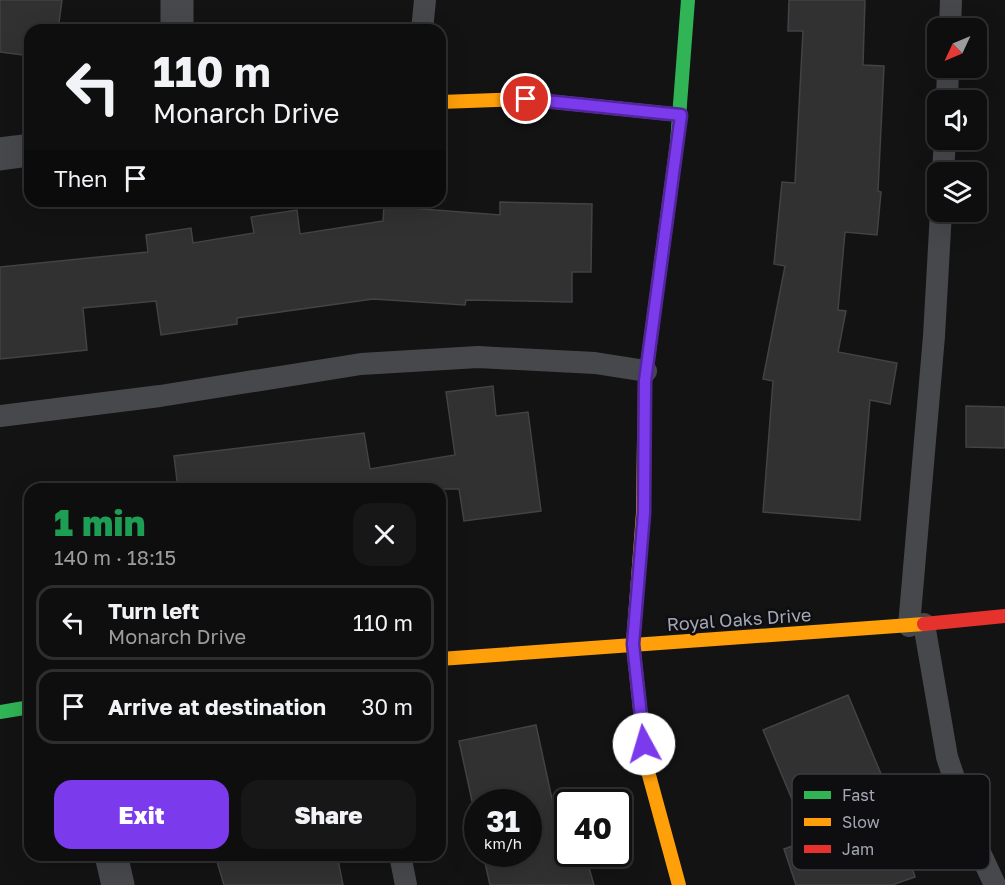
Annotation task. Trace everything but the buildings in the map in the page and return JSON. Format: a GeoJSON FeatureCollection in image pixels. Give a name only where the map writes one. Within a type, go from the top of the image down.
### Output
{"type":"FeatureCollection","features":[{"type":"Feature","properties":{"kind":"street"},"geometry":{"type":"LineString","coordinates":[[177,0],[177,24]]}},
{"type":"Feature","properties":{"kind":"street"},"geometry":{"type":"LineString","coordinates":[[679,885],[646,764],[633,644],[644,513],[646,371],[681,115],[688,0]]}},
{"type":"Feature","properties":{"kind":"street"},"geometry":{"type":"LineString","coordinates":[[446,102],[526,99],[681,115]]}},
{"type":"Feature","properties":{"kind":"street"},"geometry":{"type":"LineString","coordinates":[[0,154],[24,151]]}},
{"type":"Feature","properties":{"kind":"street","name":"Royal Oaks Drive"},"geometry":{"type":"LineString","coordinates":[[446,659],[916,625],[1005,616]]}},
{"type":"Feature","properties":{"kind":"street"},"geometry":{"type":"LineString","coordinates":[[0,712],[24,708]]}},
{"type":"Feature","properties":{"kind":"street"},"geometry":{"type":"LineString","coordinates":[[112,861],[118,885]]}},
{"type":"Feature","properties":{"kind":"lane"},"geometry":{"type":"LineString","coordinates":[[423,24],[425,0]]}},
{"type":"Feature","properties":{"kind":"lane"},"geometry":{"type":"LineString","coordinates":[[950,18],[951,0]]}},
{"type":"Feature","properties":{"kind":"lane"},"geometry":{"type":"LineString","coordinates":[[940,222],[916,625],[953,774]]}},
{"type":"Feature","properties":{"kind":"lane"},"geometry":{"type":"LineString","coordinates":[[0,416],[160,396],[361,364],[478,357],[595,363],[646,371]]}},
{"type":"Feature","properties":{"kind":"lane"},"geometry":{"type":"LineString","coordinates":[[401,861],[406,885]]}},
{"type":"Feature","properties":{"kind":"lane"},"geometry":{"type":"LineString","coordinates":[[988,870],[995,885]]}},
{"type":"Feature","properties":{"kind":"traffic: fast"},"geometry":{"type":"LineString","coordinates":[[677,143],[688,0]]}},
{"type":"Feature","properties":{"kind":"traffic: fast"},"geometry":{"type":"LineString","coordinates":[[0,712],[24,708]]}},
{"type":"Feature","properties":{"kind":"traffic: slow"},"geometry":{"type":"LineString","coordinates":[[446,102],[526,99],[681,115]]}},
{"type":"Feature","properties":{"kind":"traffic: slow"},"geometry":{"type":"LineString","coordinates":[[644,438],[643,513],[633,644],[646,764],[679,885]]}},
{"type":"Feature","properties":{"kind":"traffic: slow"},"geometry":{"type":"LineString","coordinates":[[446,659],[924,624]]}},
{"type":"Feature","properties":{"kind":"traffic: jam"},"geometry":{"type":"LineString","coordinates":[[644,438],[645,381],[677,143]]}},
{"type":"Feature","properties":{"kind":"traffic: jam"},"geometry":{"type":"LineString","coordinates":[[924,624],[1005,616]]}},
{"type":"Feature","properties":{"kind":"route"},"geometry":{"type":"LineString","coordinates":[[526,99],[681,115],[645,381],[644,513],[633,644],[644,744]]}}]}
